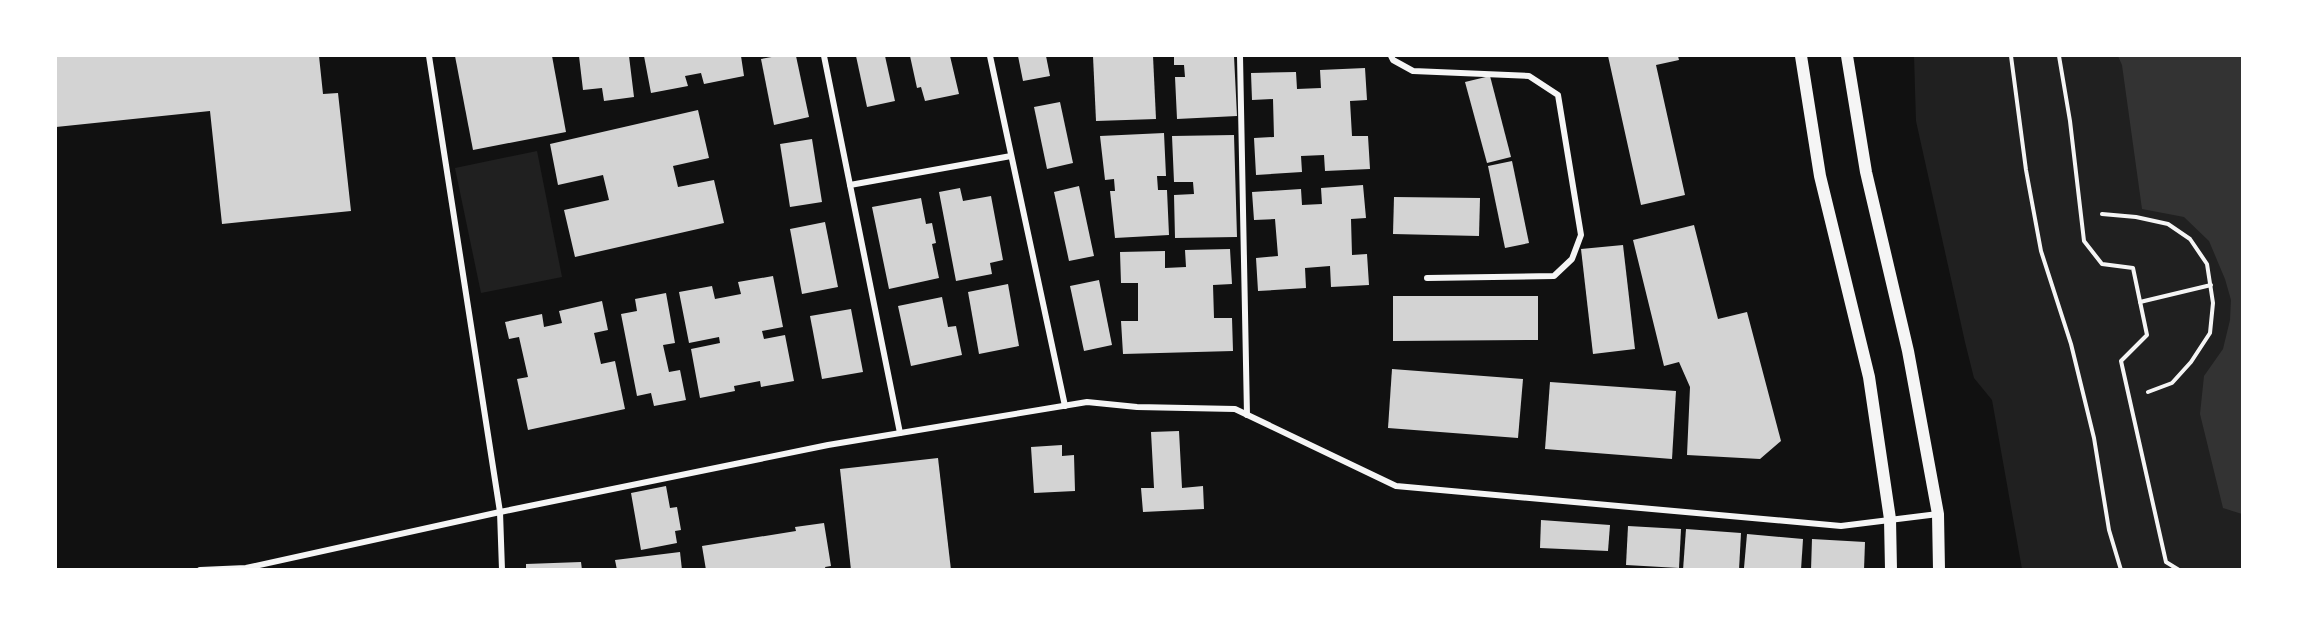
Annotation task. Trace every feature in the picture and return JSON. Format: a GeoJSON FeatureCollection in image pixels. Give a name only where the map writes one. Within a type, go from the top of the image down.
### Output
{"type":"FeatureCollection","features":[{"type":"Feature","properties":{"kind":"main road"},"geometry":{"type":"LineString","coordinates":[[1801,56],[1820,176],[1869,377],[1890,519],[1891,570]]}},
{"type":"Feature","properties":{"kind":"main road"},"geometry":{"type":"LineString","coordinates":[[1847,56],[1866,172],[1908,351],[1938,514],[1939,570]]}},
{"type":"Feature","properties":{"kind":"street"},"geometry":{"type":"LineString","coordinates":[[429,56],[500,512],[502,570]]}},
{"type":"Feature","properties":{"kind":"street"},"geometry":{"type":"LineString","coordinates":[[824,56],[900,433]]}},
{"type":"Feature","properties":{"kind":"street"},"geometry":{"type":"LineString","coordinates":[[990,56],[1065,406]]}},
{"type":"Feature","properties":{"kind":"street"},"geometry":{"type":"LineString","coordinates":[[1240,56],[1247,415]]}},
{"type":"Feature","properties":{"kind":"street"},"geometry":{"type":"LineString","coordinates":[[1391,56],[1393,60],[1413,71],[1529,76],[1558,95],[1581,235],[1572,259],[1554,276],[1426,278]]}},
{"type":"Feature","properties":{"kind":"street"},"geometry":{"type":"LineString","coordinates":[[850,184],[1011,156]]}},
{"type":"Feature","properties":{"kind":"street"},"geometry":{"type":"LineString","coordinates":[[200,570],[246,569],[500,512],[828,445],[1087,402],[1137,407],[1235,409],[1396,486],[1841,526],[1938,514]]}},
{"type":"Feature","properties":{"kind":"path"},"geometry":{"type":"LineString","coordinates":[[2011,56],[2026,170],[2041,251],[2071,344],[2094,438],[2109,530],[2121,570]]}},
{"type":"Feature","properties":{"kind":"path"},"geometry":{"type":"LineString","coordinates":[[2059,56],[2070,121],[2084,241],[2102,264],[2133,268],[2147,335],[2121,361],[2166,561],[2179,570]]}},
{"type":"Feature","properties":{"kind":"path"},"geometry":{"type":"LineString","coordinates":[[2102,214],[2168,224],[2190,239],[2207,264],[2213,303],[2210,333],[2191,362],[2172,383],[2148,392]]}},
{"type":"Feature","properties":{"kind":"path"},"geometry":{"type":"LineString","coordinates":[[2140,302],[2211,285]]}},
{"type":"Feature","properties":{"kind":"shaded area"},"geometry":{"type":"Polygon","coordinates":[[[1914,56],[2242,56],[2242,569],[2022,569],[1992,400],[1974,378],[1916,121],[1914,56]]]}},
{"type":"Feature","properties":{"kind":"shaded area"},"geometry":{"type":"Polygon","coordinates":[[[2118,56],[2242,56],[2242,514],[2223,508],[2200,414],[2204,376],[2223,349],[2230,320],[2231,300],[2209,241],[2184,217],[2142,209],[2122,65],[2118,56]]]}},
{"type":"Feature","properties":{"kind":"shaded area"},"geometry":{"type":"Polygon","coordinates":[[[537,151],[562,277],[481,293],[455,168],[537,151]]]}},
{"type":"Feature","properties":{"kind":"building"},"geometry":{"type":"Polygon","coordinates":[[[56,56],[319,56],[323,94],[338,93],[351,211],[222,224],[210,111],[56,127],[56,56]]]}},
{"type":"Feature","properties":{"kind":"building"},"geometry":{"type":"Polygon","coordinates":[[[455,56],[552,56],[566,132],[473,150],[455,56]]]}},
{"type":"Feature","properties":{"kind":"building"},"geometry":{"type":"Polygon","coordinates":[[[579,56],[629,56],[634,97],[604,101],[602,88],[583,90],[579,56]]]}},
{"type":"Feature","properties":{"kind":"building"},"geometry":{"type":"Polygon","coordinates":[[[644,56],[741,56],[744,76],[704,84],[701,73],[685,76],[688,86],[651,93],[644,56]]]}},
{"type":"Feature","properties":{"kind":"building"},"geometry":{"type":"Polygon","coordinates":[[[796,56],[809,117],[774,125],[761,59],[796,56]]]}},
{"type":"Feature","properties":{"kind":"building"},"geometry":{"type":"Polygon","coordinates":[[[856,56],[885,56],[895,101],[867,107],[856,56]]]}},
{"type":"Feature","properties":{"kind":"building"},"geometry":{"type":"Polygon","coordinates":[[[910,56],[950,56],[959,94],[925,101],[921,87],[917,88],[910,56]]]}},
{"type":"Feature","properties":{"kind":"building"},"geometry":{"type":"Polygon","coordinates":[[[1018,56],[1046,56],[1050,76],[1023,81],[1018,56]]]}},
{"type":"Feature","properties":{"kind":"building"},"geometry":{"type":"Polygon","coordinates":[[[1093,56],[1153,56],[1156,119],[1096,121],[1093,56]]]}},
{"type":"Feature","properties":{"kind":"building"},"geometry":{"type":"Polygon","coordinates":[[[1174,56],[1234,56],[1237,116],[1177,119],[1175,77],[1185,77],[1184,65],[1174,65],[1174,56]]]}},
{"type":"Feature","properties":{"kind":"building"},"geometry":{"type":"Polygon","coordinates":[[[1608,56],[1678,56],[1679,60],[1656,65],[1685,195],[1641,205],[1608,56]]]}},
{"type":"Feature","properties":{"kind":"building"},"geometry":{"type":"Polygon","coordinates":[[[1365,68],[1367,100],[1350,101],[1352,136],[1368,136],[1370,169],[1325,171],[1324,155],[1301,156],[1302,172],[1256,175],[1254,138],[1274,137],[1273,99],[1252,100],[1251,73],[1296,72],[1297,89],[1321,88],[1320,70],[1365,68]]]}},
{"type":"Feature","properties":{"kind":"building"},"geometry":{"type":"Polygon","coordinates":[[[1490,76],[1511,157],[1487,163],[1465,82],[1490,76]]]}},
{"type":"Feature","properties":{"kind":"building"},"geometry":{"type":"Polygon","coordinates":[[[1060,102],[1073,163],[1047,169],[1034,107],[1060,102]]]}},
{"type":"Feature","properties":{"kind":"building"},"geometry":{"type":"Polygon","coordinates":[[[698,110],[709,158],[673,166],[678,187],[714,180],[724,223],[575,257],[564,210],[609,200],[603,175],[558,185],[550,144],[698,110]]]}},
{"type":"Feature","properties":{"kind":"building"},"geometry":{"type":"Polygon","coordinates":[[[1164,133],[1166,176],[1157,176],[1158,190],[1167,190],[1169,235],[1115,238],[1110,191],[1115,191],[1114,179],[1105,180],[1100,136],[1164,133]]]}},
{"type":"Feature","properties":{"kind":"building"},"geometry":{"type":"Polygon","coordinates":[[[1234,135],[1237,237],[1175,238],[1174,195],[1194,194],[1193,182],[1174,182],[1172,136],[1234,135]]]}},
{"type":"Feature","properties":{"kind":"building"},"geometry":{"type":"Polygon","coordinates":[[[812,139],[822,202],[790,207],[780,144],[812,139]]]}},
{"type":"Feature","properties":{"kind":"building"},"geometry":{"type":"Polygon","coordinates":[[[1512,161],[1529,243],[1505,248],[1488,166],[1512,161]]]}},
{"type":"Feature","properties":{"kind":"building"},"geometry":{"type":"Polygon","coordinates":[[[1363,185],[1366,218],[1351,219],[1352,255],[1367,254],[1369,285],[1331,287],[1330,266],[1305,268],[1306,288],[1258,291],[1256,258],[1278,256],[1275,219],[1254,220],[1252,192],[1301,189],[1302,205],[1322,204],[1321,188],[1363,185]]]}},
{"type":"Feature","properties":{"kind":"building"},"geometry":{"type":"Polygon","coordinates":[[[1079,186],[1094,256],[1069,261],[1054,192],[1079,186]]]}},
{"type":"Feature","properties":{"kind":"building"},"geometry":{"type":"Polygon","coordinates":[[[960,188],[963,201],[991,196],[1003,260],[990,263],[992,274],[956,281],[939,192],[960,188]]]}},
{"type":"Feature","properties":{"kind":"building"},"geometry":{"type":"Polygon","coordinates":[[[1394,197],[1480,198],[1479,236],[1393,234],[1394,197]]]}},
{"type":"Feature","properties":{"kind":"building"},"geometry":{"type":"Polygon","coordinates":[[[921,198],[926,224],[932,223],[936,243],[932,244],[939,278],[889,289],[872,207],[921,198]]]}},
{"type":"Feature","properties":{"kind":"building"},"geometry":{"type":"Polygon","coordinates":[[[825,222],[838,287],[802,294],[790,229],[825,222]]]}},
{"type":"Feature","properties":{"kind":"building"},"geometry":{"type":"Polygon","coordinates":[[[1694,225],[1718,319],[1747,312],[1781,441],[1760,459],[1687,455],[1690,387],[1679,362],[1664,366],[1633,240],[1694,225]]]}},
{"type":"Feature","properties":{"kind":"building"},"geometry":{"type":"Polygon","coordinates":[[[1623,245],[1635,349],[1593,354],[1581,249],[1623,245]]]}},
{"type":"Feature","properties":{"kind":"building"},"geometry":{"type":"Polygon","coordinates":[[[1230,249],[1232,284],[1213,285],[1214,318],[1232,318],[1233,351],[1123,354],[1121,321],[1138,321],[1138,283],[1121,283],[1120,252],[1165,251],[1165,268],[1186,267],[1185,250],[1230,249]]]}},
{"type":"Feature","properties":{"kind":"building"},"geometry":{"type":"Polygon","coordinates":[[[773,276],[783,327],[762,331],[764,339],[785,335],[794,381],[761,387],[760,381],[734,386],[735,391],[700,398],[691,349],[720,343],[719,337],[689,343],[679,292],[712,286],[715,299],[741,294],[738,282],[773,276]]]}},
{"type":"Feature","properties":{"kind":"building"},"geometry":{"type":"Polygon","coordinates":[[[1099,280],[1112,345],[1084,351],[1070,286],[1099,280]]]}},
{"type":"Feature","properties":{"kind":"building"},"geometry":{"type":"Polygon","coordinates":[[[1008,284],[1019,346],[979,354],[968,292],[1008,284]]]}},
{"type":"Feature","properties":{"kind":"building"},"geometry":{"type":"Polygon","coordinates":[[[666,293],[675,343],[663,345],[669,372],[680,370],[686,400],[654,406],[651,393],[637,396],[621,314],[637,311],[635,299],[666,293]]]}},
{"type":"Feature","properties":{"kind":"building"},"geometry":{"type":"Polygon","coordinates":[[[1393,296],[1538,296],[1538,340],[1393,341],[1393,296]]]}},
{"type":"Feature","properties":{"kind":"building"},"geometry":{"type":"Polygon","coordinates":[[[942,297],[948,327],[956,326],[962,355],[911,366],[898,306],[942,297]]]}},
{"type":"Feature","properties":{"kind":"building"},"geometry":{"type":"Polygon","coordinates":[[[602,301],[608,330],[594,333],[601,364],[615,361],[625,409],[528,430],[517,379],[528,377],[519,337],[509,339],[505,322],[542,314],[544,327],[562,323],[559,311],[602,301]]]}},
{"type":"Feature","properties":{"kind":"building"},"geometry":{"type":"Polygon","coordinates":[[[851,309],[863,372],[822,379],[810,316],[851,309]]]}},
{"type":"Feature","properties":{"kind":"building"},"geometry":{"type":"Polygon","coordinates":[[[1392,369],[1523,379],[1518,438],[1388,428],[1392,369]]]}},
{"type":"Feature","properties":{"kind":"building"},"geometry":{"type":"Polygon","coordinates":[[[1550,382],[1676,391],[1672,459],[1545,449],[1550,382]]]}},
{"type":"Feature","properties":{"kind":"building"},"geometry":{"type":"Polygon","coordinates":[[[1179,431],[1182,488],[1203,486],[1204,509],[1143,512],[1141,488],[1154,488],[1151,432],[1179,431]]]}},
{"type":"Feature","properties":{"kind":"building"},"geometry":{"type":"Polygon","coordinates":[[[1062,445],[1062,456],[1074,455],[1075,491],[1034,493],[1031,447],[1062,445]]]}},
{"type":"Feature","properties":{"kind":"building"},"geometry":{"type":"Polygon","coordinates":[[[938,458],[951,570],[851,570],[840,469],[938,458]]]}},
{"type":"Feature","properties":{"kind":"building"},"geometry":{"type":"Polygon","coordinates":[[[666,486],[670,508],[677,507],[681,530],[675,531],[677,543],[641,550],[631,493],[666,486]]]}},
{"type":"Feature","properties":{"kind":"building"},"geometry":{"type":"Polygon","coordinates":[[[1541,520],[1610,525],[1608,551],[1540,548],[1541,520]]]}},
{"type":"Feature","properties":{"kind":"building"},"geometry":{"type":"Polygon","coordinates":[[[824,523],[831,566],[825,567],[826,570],[706,570],[702,546],[796,531],[795,527],[824,523]]]}},
{"type":"Feature","properties":{"kind":"building"},"geometry":{"type":"Polygon","coordinates":[[[1628,526],[1681,529],[1679,568],[1626,565],[1628,526]]]}},
{"type":"Feature","properties":{"kind":"building"},"geometry":{"type":"Polygon","coordinates":[[[1686,529],[1741,533],[1739,570],[1683,570],[1686,529]]]}},
{"type":"Feature","properties":{"kind":"building"},"geometry":{"type":"Polygon","coordinates":[[[1747,534],[1803,539],[1801,570],[1744,568],[1747,534]]]}},
{"type":"Feature","properties":{"kind":"building"},"geometry":{"type":"Polygon","coordinates":[[[1812,539],[1865,542],[1864,570],[1811,570],[1812,539]]]}},
{"type":"Feature","properties":{"kind":"building"},"geometry":{"type":"Polygon","coordinates":[[[680,552],[682,570],[617,570],[615,560],[680,552]]]}},
{"type":"Feature","properties":{"kind":"building"},"geometry":{"type":"Polygon","coordinates":[[[581,562],[582,570],[526,570],[526,564],[581,562]]]}}]}
